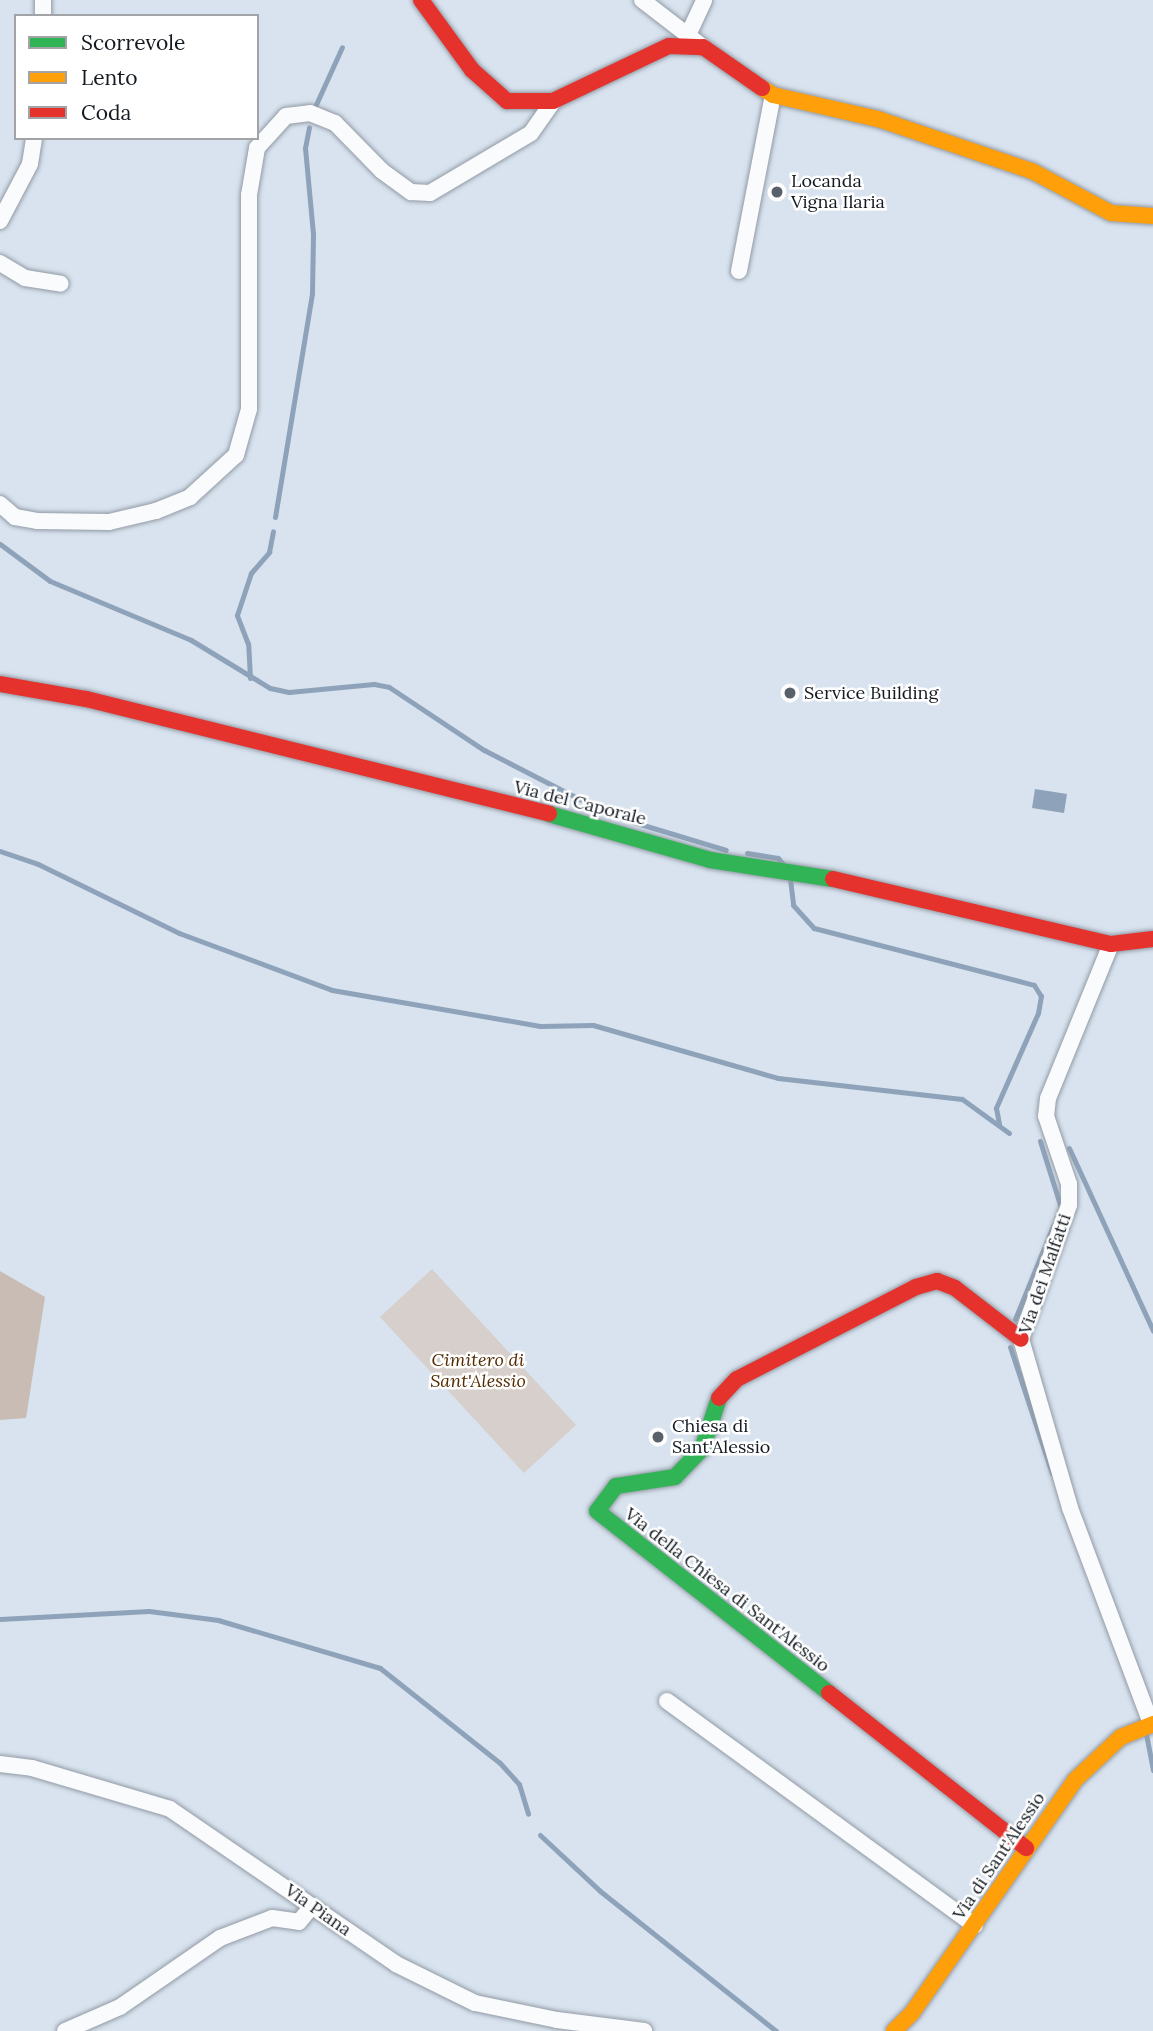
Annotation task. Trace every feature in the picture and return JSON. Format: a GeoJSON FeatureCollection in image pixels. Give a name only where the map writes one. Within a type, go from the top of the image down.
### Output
{"type":"FeatureCollection","features":[{"type":"Feature","properties":{"kind":"street"},"geometry":{"type":"LineString","coordinates":[[421,0],[472,70],[507,101],[553,101],[669,46],[703,47]]}},
{"type":"Feature","properties":{"kind":"street"},"geometry":{"type":"LineString","coordinates":[[642,0],[703,47],[773,94],[878,119],[1032,171],[1111,213],[1153,216]]}},
{"type":"Feature","properties":{"kind":"street"},"geometry":{"type":"LineString","coordinates":[[688,35],[704,0]]}},
{"type":"Feature","properties":{"kind":"street"},"geometry":{"type":"LineString","coordinates":[[739,271],[773,94]]}},
{"type":"Feature","properties":{"kind":"street"},"geometry":{"type":"LineString","coordinates":[[0,504],[15,516],[37,521],[109,522],[156,511],[190,497],[236,455],[249,409],[249,195],[257,148],[286,116],[310,113],[335,123],[391,178],[411,192],[430,193],[531,133],[553,101]]}},
{"type":"Feature","properties":{"kind":"street"},"geometry":{"type":"LineString","coordinates":[[0,221],[30,164],[34,140]]}},
{"type":"Feature","properties":{"kind":"street"},"geometry":{"type":"LineString","coordinates":[[0,263],[25,278],[61,284]]}},
{"type":"Feature","properties":{"kind":"street","name":"Via del Caporale"},"geometry":{"type":"LineString","coordinates":[[0,684],[86,699],[627,833],[710,860],[815,874],[1111,944],[1153,939]]}},
{"type":"Feature","properties":{"kind":"street","name":"Via dei Malfatti"},"geometry":{"type":"LineString","coordinates":[[1111,944],[1048,1098],[1046,1116],[1069,1184],[1069,1205],[1021,1339],[1070,1508],[1147,1720]]}},
{"type":"Feature","properties":{"kind":"street","name":"Via della Chiesa di Sant'Alessio"},"geometry":{"type":"LineString","coordinates":[[1021,1339],[955,1289],[937,1281],[916,1287],[737,1379],[715,1402],[702,1449],[675,1477],[616,1486],[597,1511],[1026,1848]]}},
{"type":"Feature","properties":{"kind":"street"},"geometry":{"type":"LineString","coordinates":[[667,1701],[975,1926]]}},
{"type":"Feature","properties":{"kind":"street","name":"Via di Sant'Alessio"},"geometry":{"type":"LineString","coordinates":[[894,2031],[975,1926],[1075,1780],[1121,1737],[1147,1720]]}},
{"type":"Feature","properties":{"kind":"street","name":"Via Piana"},"geometry":{"type":"LineString","coordinates":[[0,1764],[32,1768],[170,1809],[396,1964],[475,2003],[557,2020],[644,2031]]}},
{"type":"Feature","properties":{"kind":"street"},"geometry":{"type":"LineString","coordinates":[[65,2031],[120,2007],[220,1938],[272,1918],[299,1922],[312,1906]]}},
{"type":"Feature","properties":{"kind":"green space","name":"Cimitero di Sant'Alessio"},"geometry":{"type":"Polygon","coordinates":[[[432,1269],[576,1425],[524,1473],[380,1317],[432,1269]]]}},
{"type":"Feature","properties":{"kind":"shaded area"},"geometry":{"type":"Polygon","coordinates":[[[0,1271],[45,1297],[26,1418],[0,1420],[0,1271]]]}},
{"type":"Feature","properties":{"kind":"water"},"geometry":{"type":"Polygon","coordinates":[[[1035,789],[1067,794],[1064,813],[1032,808],[1035,789]]]}},
{"type":"Feature","properties":{"kind":"waterway"},"geometry":{"type":"LineString","coordinates":[[313,111],[342,47]]}},
{"type":"Feature","properties":{"kind":"waterway"},"geometry":{"type":"LineString","coordinates":[[275,517],[312,293],[313,234],[305,148],[309,127]]}},
{"type":"Feature","properties":{"kind":"waterway"},"geometry":{"type":"LineString","coordinates":[[250,678],[248,644],[237,615],[251,573],[269,552],[273,531]]}},
{"type":"Feature","properties":{"kind":"waterway"},"geometry":{"type":"LineString","coordinates":[[0,544],[50,581],[191,640],[270,688],[289,692],[374,684],[389,687],[484,750],[599,809]]}},
{"type":"Feature","properties":{"kind":"waterway"},"geometry":{"type":"LineString","coordinates":[[630,821],[726,850]]}},
{"type":"Feature","properties":{"kind":"waterway"},"geometry":{"type":"LineString","coordinates":[[0,851],[38,864],[179,933],[332,990],[540,1026],[593,1025],[778,1078],[962,1099],[1009,1133]]}},
{"type":"Feature","properties":{"kind":"waterway"},"geometry":{"type":"LineString","coordinates":[[747,853],[778,858],[783,864]]}},
{"type":"Feature","properties":{"kind":"waterway"},"geometry":{"type":"LineString","coordinates":[[790,879],[793,905],[814,928],[1034,985],[1041,996],[1038,1013],[996,1108],[999,1124]]}},
{"type":"Feature","properties":{"kind":"waterway"},"geometry":{"type":"LineString","coordinates":[[1040,1141],[1061,1208]]}},
{"type":"Feature","properties":{"kind":"waterway"},"geometry":{"type":"LineString","coordinates":[[1069,1148],[1153,1331]]}},
{"type":"Feature","properties":{"kind":"waterway"},"geometry":{"type":"LineString","coordinates":[[1015,1319],[1053,1226]]}},
{"type":"Feature","properties":{"kind":"waterway"},"geometry":{"type":"LineString","coordinates":[[1010,1347],[1052,1473]]}},
{"type":"Feature","properties":{"kind":"waterway"},"geometry":{"type":"LineString","coordinates":[[0,1619],[149,1611],[218,1620],[380,1668],[500,1763],[519,1784],[528,1814]]}},
{"type":"Feature","properties":{"kind":"waterway"},"geometry":{"type":"LineString","coordinates":[[1146,1734],[1153,1770]]}},
{"type":"Feature","properties":{"kind":"waterway"},"geometry":{"type":"LineString","coordinates":[[540,1835],[600,1891],[776,2031]]}},
{"type":"Feature","properties":{"kind":"traffic: fast"},"geometry":{"type":"LineString","coordinates":[[549,814],[710,860],[833,879]]}},
{"type":"Feature","properties":{"kind":"traffic: fast"},"geometry":{"type":"LineString","coordinates":[[719,1398],[702,1449],[675,1477],[616,1486],[597,1511],[829,1693]]}},
{"type":"Feature","properties":{"kind":"traffic: slow"},"geometry":{"type":"LineString","coordinates":[[762,88],[773,95],[878,119],[1032,171],[1111,213],[1153,216]]}},
{"type":"Feature","properties":{"kind":"traffic: slow"},"geometry":{"type":"LineString","coordinates":[[894,2031],[912,2013],[1075,1780],[1121,1737],[1153,1724]]}},
{"type":"Feature","properties":{"kind":"traffic: jam"},"geometry":{"type":"LineString","coordinates":[[421,0],[472,70],[507,101],[553,101],[669,46],[703,47],[762,88]]}},
{"type":"Feature","properties":{"kind":"traffic: jam"},"geometry":{"type":"LineString","coordinates":[[0,684],[86,699],[549,814]]}},
{"type":"Feature","properties":{"kind":"traffic: jam"},"geometry":{"type":"LineString","coordinates":[[833,879],[1111,944],[1153,939]]}},
{"type":"Feature","properties":{"kind":"traffic: jam"},"geometry":{"type":"LineString","coordinates":[[719,1398],[737,1379],[916,1287],[937,1281],[955,1288],[1021,1339]]}},
{"type":"Feature","properties":{"kind":"traffic: jam"},"geometry":{"type":"LineString","coordinates":[[829,1693],[1026,1848]]}},
{"type":"Feature","properties":{"kind":"place","name":"Locanda Vigna Ilaria"},"geometry":{"type":"Point","coordinates":[777,192]}},
{"type":"Feature","properties":{"kind":"place","name":"Service Building"},"geometry":{"type":"Point","coordinates":[790,693]}},
{"type":"Feature","properties":{"kind":"place","name":"Chiesa di Sant'Alessio"},"geometry":{"type":"Point","coordinates":[658,1437]}}]}
